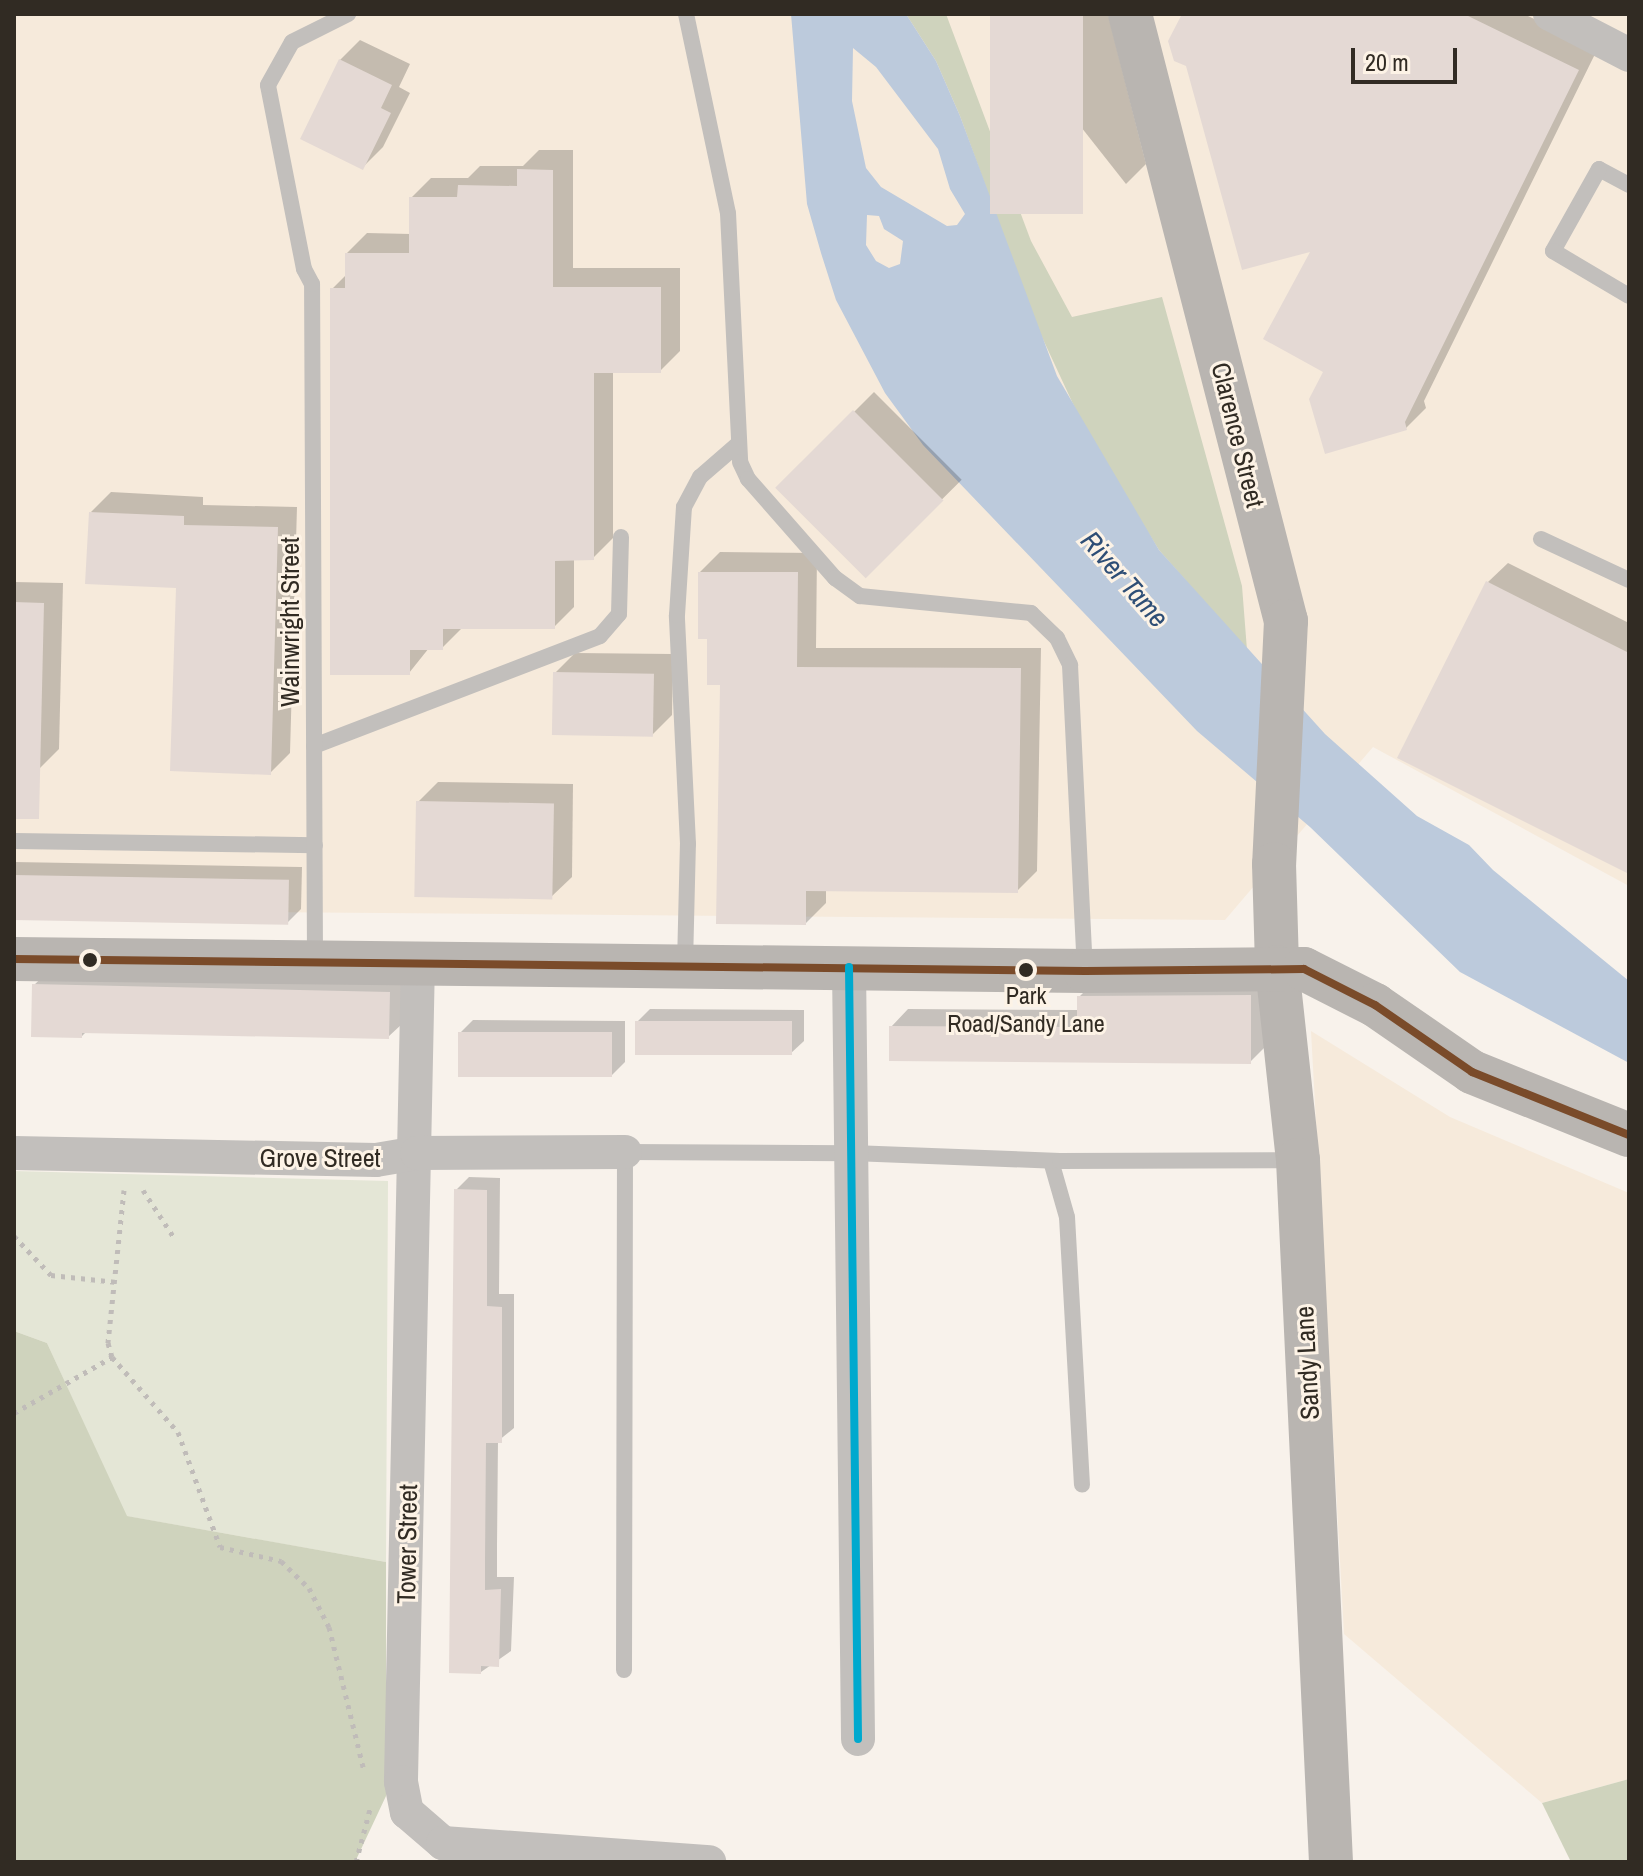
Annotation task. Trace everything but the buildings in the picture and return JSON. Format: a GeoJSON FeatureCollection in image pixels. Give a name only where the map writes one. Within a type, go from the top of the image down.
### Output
{"type":"FeatureCollection","features":[{"type":"Feature","properties":{"kind":"main road","name":"Clarence Street"},"geometry":{"type":"LineString","coordinates":[[1130,14],[1286,621],[1274,864]]}},
{"type":"Feature","properties":{"kind":"main road","name":"Sandy Lane"},"geometry":{"type":"LineString","coordinates":[[1274,864],[1277,967],[1298,1160],[1331,1862]]}},
{"type":"Feature","properties":{"kind":"main road"},"geometry":{"type":"LineString","coordinates":[[14,959],[315,959],[1085,971],[1304,969],[1328,978],[1472,1072],[1629,1135]]}},
{"type":"Feature","properties":{"kind":"street"},"geometry":{"type":"LineString","coordinates":[[1550,14],[1629,55]]}},
{"type":"Feature","properties":{"kind":"street","name":"Tower Street"},"geometry":{"type":"LineString","coordinates":[[418,961],[417,1153],[401,1782],[407,1812],[443,1843],[709,1862]]}},
{"type":"Feature","properties":{"kind":"street"},"geometry":{"type":"LineString","coordinates":[[849,967],[858,1739]]}},
{"type":"Feature","properties":{"kind":"street","name":"Grove Street"},"geometry":{"type":"LineString","coordinates":[[14,1153],[376,1160],[417,1153],[625,1152]]}},
{"type":"Feature","properties":{"kind":"lane","name":"Wainwright Street"},"geometry":{"type":"LineString","coordinates":[[315,959],[312,284],[304,269],[268,85],[292,42],[348,14]]}},
{"type":"Feature","properties":{"kind":"lane"},"geometry":{"type":"LineString","coordinates":[[686,14],[728,213],[737,445],[748,479],[835,578],[860,596],[1031,613],[1057,638],[1070,665],[1085,971]]}},
{"type":"Feature","properties":{"kind":"lane"},"geometry":{"type":"LineString","coordinates":[[1629,185],[1599,169],[1553,251],[1629,296]]}},
{"type":"Feature","properties":{"kind":"lane"},"geometry":{"type":"LineString","coordinates":[[685,965],[688,844],[677,615],[684,507],[700,477],[737,445]]}},
{"type":"Feature","properties":{"kind":"lane"},"geometry":{"type":"LineString","coordinates":[[314,746],[600,636],[619,614],[621,537]]}},
{"type":"Feature","properties":{"kind":"lane"},"geometry":{"type":"LineString","coordinates":[[1541,539],[1629,580]]}},
{"type":"Feature","properties":{"kind":"lane"},"geometry":{"type":"LineString","coordinates":[[14,841],[315,845]]}},
{"type":"Feature","properties":{"kind":"lane"},"geometry":{"type":"LineString","coordinates":[[624,1670],[625,1152],[852,1153],[1051,1161],[1298,1160]]}},
{"type":"Feature","properties":{"kind":"lane"},"geometry":{"type":"LineString","coordinates":[[1051,1161],[1067,1217],[1082,1485]]}},
{"type":"Feature","properties":{"kind":"path"},"geometry":{"type":"LineString","coordinates":[[137,1181],[175,1239]]}},
{"type":"Feature","properties":{"kind":"path"},"geometry":{"type":"LineString","coordinates":[[130,1186],[123,1190],[117,1282],[108,1343],[112,1357],[178,1432],[220,1547],[281,1561],[309,1588],[329,1627],[369,1788]]}},
{"type":"Feature","properties":{"kind":"path"},"geometry":{"type":"LineString","coordinates":[[14,1236],[51,1275],[117,1282]]}},
{"type":"Feature","properties":{"kind":"path"},"geometry":{"type":"LineString","coordinates":[[14,1413],[112,1357]]}},
{"type":"Feature","properties":{"kind":"shaded area"},"geometry":{"type":"Polygon","coordinates":[[[14,14],[1629,14],[1629,886],[1373,747],[1225,920],[14,910],[14,14]]]}},
{"type":"Feature","properties":{"kind":"shaded area"},"geometry":{"type":"Polygon","coordinates":[[[1311,1031],[1450,1117],[1629,1193],[1629,1779],[1542,1803],[1344,1634],[1311,1031]]]}},
{"type":"Feature","properties":{"kind":"green space"},"geometry":{"type":"Polygon","coordinates":[[[906,14],[946,14],[1031,241],[1072,317],[1162,297],[1242,586],[1247,650],[1159,550],[1087,434],[1035,322],[960,116],[936,61],[906,14]]]}},
{"type":"Feature","properties":{"kind":"green space"},"geometry":{"type":"Polygon","coordinates":[[[14,1171],[388,1181],[386,1562],[126,1516],[47,1343],[14,1331],[14,1171]]]}},
{"type":"Feature","properties":{"kind":"green space"},"geometry":{"type":"Polygon","coordinates":[[[14,1331],[47,1343],[127,1516],[386,1562],[386,1796],[355,1862],[14,1862],[14,1331]]]}},
{"type":"Feature","properties":{"kind":"green space"},"geometry":{"type":"Polygon","coordinates":[[[1629,1779],[1629,1862],[1571,1862],[1542,1803],[1629,1779]]]}},
{"type":"Feature","properties":{"kind":"water","name":"River Tame"},"geometry":{"type":"Polygon","coordinates":[[[791,14],[906,14],[936,61],[960,116],[1057,376],[1159,550],[1325,734],[1417,816],[1469,845],[1493,870],[1629,981],[1629,1063],[1460,972],[1310,827],[1197,731],[923,445],[885,393],[836,300],[807,204],[791,14]],[[853,48],[852,101],[866,168],[881,187],[947,226],[957,225],[965,214],[950,189],[938,149],[876,67],[853,48]],[[867,215],[866,245],[876,261],[889,268],[900,264],[903,241],[884,229],[879,216],[867,215]]]}},
{"type":"Feature","properties":{"kind":"transit line"},"geometry":{"type":"LineString","coordinates":[[14,959],[1085,971],[1304,969],[1375,1005],[1472,1072],[1629,1135]]}},
{"type":"Feature","properties":{"kind":"transit line"},"geometry":{"type":"LineString","coordinates":[[849,967],[858,1739]]}},
{"type":"Feature","properties":{"kind":"place","name":"Park Road/Sandy Lane"},"geometry":{"type":"Point","coordinates":[1026,970]}}]}
